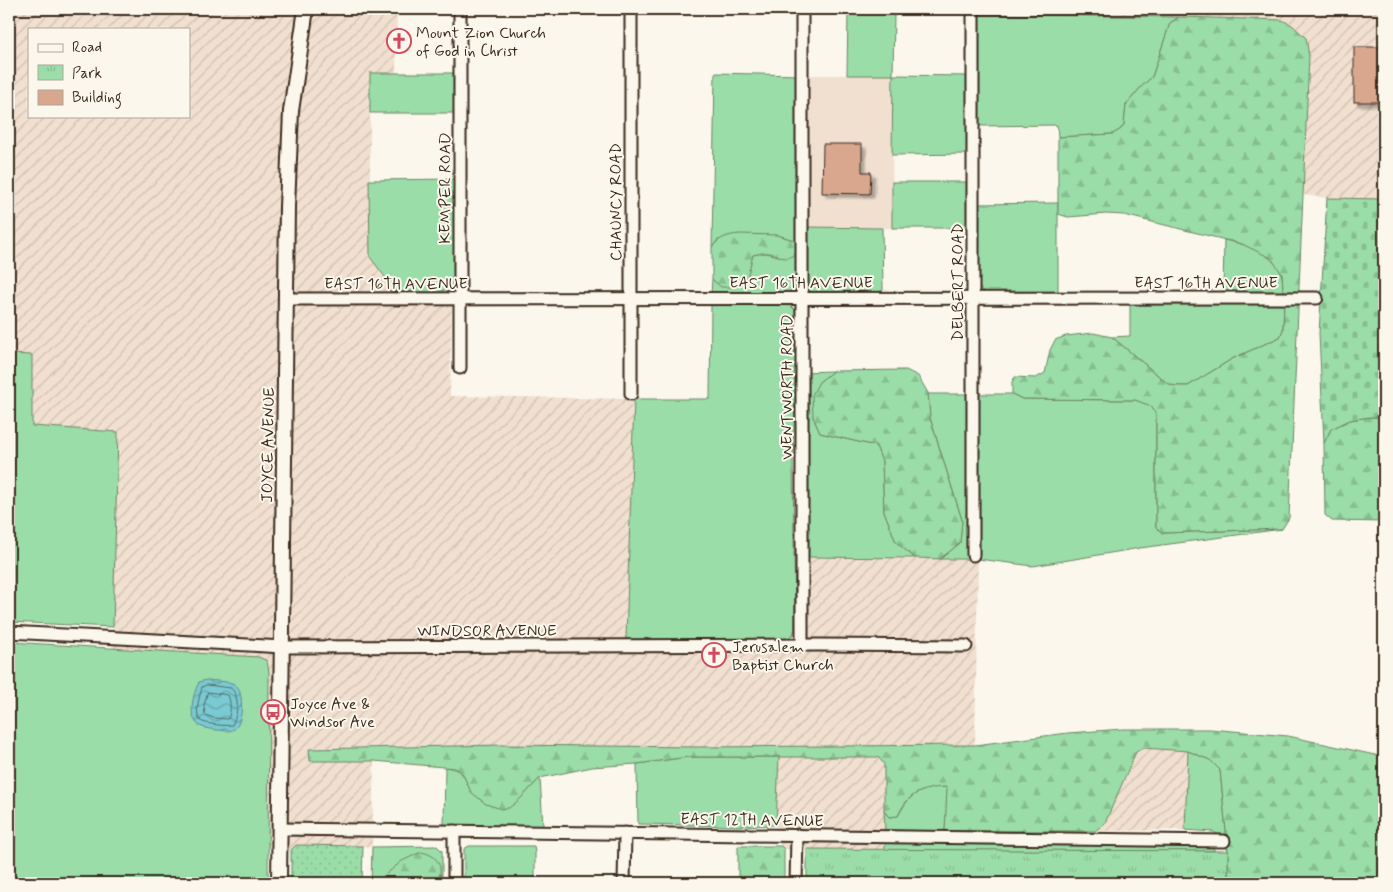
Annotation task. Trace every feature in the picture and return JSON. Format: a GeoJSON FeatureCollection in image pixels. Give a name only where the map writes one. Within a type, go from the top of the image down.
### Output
{"type":"FeatureCollection","features":[{"type":"Feature","properties":{"kind":"street","name":"JOYCE AVENUE"},"geometry":{"type":"LineString","coordinates":[[279,883],[287,207],[291,111],[306,9]]}},
{"type":"Feature","properties":{"kind":"street","name":"KEMPER ROAD"},"geometry":{"type":"LineString","coordinates":[[460,9],[460,368]]}},
{"type":"Feature","properties":{"kind":"street","name":"CHAUNCY ROAD"},"geometry":{"type":"LineString","coordinates":[[631,9],[631,394]]}},
{"type":"Feature","properties":{"kind":"street","name":"WENTWORTH ROAD"},"geometry":{"type":"LineString","coordinates":[[802,9],[802,646]]}},
{"type":"Feature","properties":{"kind":"street","name":"DELBERT ROAD"},"geometry":{"type":"LineString","coordinates":[[973,9],[973,555]]}},
{"type":"Feature","properties":{"kind":"street","name":"EAST 16TH AVENUE"},"geometry":{"type":"LineString","coordinates":[[286,299],[1316,298]]}},
{"type":"Feature","properties":{"kind":"street","name":"WINDSOR AVENUE"},"geometry":{"type":"LineString","coordinates":[[9,632],[283,647],[966,646]]}},
{"type":"Feature","properties":{"kind":"street","name":"EAST 12TH AVENUE"},"geometry":{"type":"LineString","coordinates":[[280,829],[1224,841]]}},
{"type":"Feature","properties":{"kind":"street"},"geometry":{"type":"LineString","coordinates":[[454,831],[454,883]]}},
{"type":"Feature","properties":{"kind":"street"},"geometry":{"type":"LineString","coordinates":[[624,883],[625,833]]}},
{"type":"Feature","properties":{"kind":"street"},"geometry":{"type":"LineString","coordinates":[[796,883],[797,836]]}},
{"type":"Feature","properties":{"kind":"shaded area"},"geometry":{"type":"Polygon","coordinates":[[[9,9],[397,9],[396,73],[370,73],[370,257],[437,293],[452,287],[450,396],[634,399],[626,639],[782,640],[793,635],[795,628],[795,557],[978,559],[975,745],[698,747],[502,745],[309,749],[310,761],[374,761],[372,847],[296,845],[291,850],[268,848],[269,672],[267,661],[112,648],[118,432],[32,426],[32,356],[9,354],[9,9]]]}},
{"type":"Feature","properties":{"kind":"shaded area"},"geometry":{"type":"Polygon","coordinates":[[[1103,9],[1384,9],[1384,199],[1327,198],[1303,195],[1309,56],[1282,20],[1103,16],[1103,9]]]}},
{"type":"Feature","properties":{"kind":"shaded area"},"geometry":{"type":"Polygon","coordinates":[[[799,75],[893,75],[892,228],[797,227],[799,75]]]}},
{"type":"Feature","properties":{"kind":"shaded area"},"geometry":{"type":"Polygon","coordinates":[[[1143,748],[1188,751],[1185,830],[1095,831],[1105,823],[1135,752],[1143,748]]]}},
{"type":"Feature","properties":{"kind":"shaded area"},"geometry":{"type":"Polygon","coordinates":[[[779,757],[879,757],[884,764],[885,850],[784,849],[781,846],[776,825],[779,757]]]}},
{"type":"Feature","properties":{"kind":"green space"},"geometry":{"type":"Polygon","coordinates":[[[848,12],[894,13],[893,75],[847,75],[848,12]]]}},
{"type":"Feature","properties":{"kind":"green space"},"geometry":{"type":"Polygon","coordinates":[[[978,14],[1179,17],[1170,23],[1152,77],[1126,105],[1124,125],[1121,129],[1113,134],[1058,137],[1057,125],[976,126],[978,14]]]}},
{"type":"Feature","properties":{"kind":"green space"},"geometry":{"type":"Polygon","coordinates":[[[1179,17],[1282,20],[1292,25],[1306,38],[1309,56],[1289,518],[1282,529],[1162,533],[1156,527],[1156,414],[1151,406],[1135,400],[1022,399],[1012,394],[1012,382],[1015,377],[1036,378],[1045,373],[1050,350],[1055,340],[1066,336],[1093,333],[1112,337],[1167,383],[1174,386],[1188,386],[1232,359],[1280,337],[1283,330],[1284,301],[1282,274],[1271,258],[1242,244],[1124,215],[1106,214],[1068,217],[1058,214],[1058,137],[1113,134],[1121,129],[1124,125],[1126,105],[1152,77],[1170,23],[1179,17]]]}},
{"type":"Feature","properties":{"kind":"green space"},"geometry":{"type":"Polygon","coordinates":[[[370,73],[454,73],[454,113],[370,113],[370,73]]]}},
{"type":"Feature","properties":{"kind":"green space"},"geometry":{"type":"Polygon","coordinates":[[[715,73],[799,75],[797,241],[777,235],[718,240],[712,247],[715,73]]]}},
{"type":"Feature","properties":{"kind":"green space"},"geometry":{"type":"Polygon","coordinates":[[[893,75],[969,76],[969,154],[892,155],[893,75]]]}},
{"type":"Feature","properties":{"kind":"green space"},"geometry":{"type":"Polygon","coordinates":[[[456,179],[457,268],[452,287],[437,293],[397,293],[370,257],[369,180],[456,179]]]}},
{"type":"Feature","properties":{"kind":"green space"},"geometry":{"type":"Polygon","coordinates":[[[892,182],[968,182],[968,228],[892,228],[892,182]]]}},
{"type":"Feature","properties":{"kind":"green space"},"geometry":{"type":"Polygon","coordinates":[[[1327,198],[1384,199],[1384,424],[1377,417],[1350,420],[1331,429],[1324,443],[1319,333],[1327,198]]]}},
{"type":"Feature","properties":{"kind":"green space"},"geometry":{"type":"Polygon","coordinates":[[[1058,203],[1058,293],[987,292],[981,290],[977,282],[976,204],[1058,203]]]}},
{"type":"Feature","properties":{"kind":"green space"},"geometry":{"type":"Polygon","coordinates":[[[805,227],[882,228],[883,290],[877,293],[815,294],[807,290],[805,227]]]}},
{"type":"Feature","properties":{"kind":"green space"},"geometry":{"type":"Polygon","coordinates":[[[740,234],[777,235],[797,241],[797,253],[788,258],[767,253],[753,255],[747,278],[743,283],[732,287],[721,287],[712,279],[712,247],[724,237],[740,234]]]}},
{"type":"Feature","properties":{"kind":"green space"},"geometry":{"type":"Polygon","coordinates":[[[1224,240],[1257,250],[1271,260],[1281,273],[1283,293],[1223,294],[1224,240]]]}},
{"type":"Feature","properties":{"kind":"green space"},"geometry":{"type":"Polygon","coordinates":[[[762,253],[787,257],[797,253],[797,276],[791,291],[786,294],[711,295],[712,279],[722,287],[753,255],[762,253]]]}},
{"type":"Feature","properties":{"kind":"green space"},"geometry":{"type":"Polygon","coordinates":[[[1284,301],[1283,330],[1280,337],[1232,359],[1188,386],[1174,386],[1167,383],[1112,337],[1130,336],[1130,304],[1284,301]]]}},
{"type":"Feature","properties":{"kind":"green space"},"geometry":{"type":"Polygon","coordinates":[[[783,303],[790,305],[795,310],[796,372],[793,460],[795,628],[793,635],[782,640],[626,639],[634,399],[710,399],[711,304],[783,303]]]}},
{"type":"Feature","properties":{"kind":"green space"},"geometry":{"type":"Polygon","coordinates":[[[9,354],[32,355],[32,426],[118,432],[113,627],[9,622],[9,354]]]}},
{"type":"Feature","properties":{"kind":"green space"},"geometry":{"type":"Polygon","coordinates":[[[906,370],[918,376],[928,393],[930,418],[962,520],[960,543],[940,559],[915,558],[896,542],[884,511],[882,461],[876,446],[820,433],[813,417],[812,395],[819,382],[833,371],[906,370]]]}},
{"type":"Feature","properties":{"kind":"green space"},"geometry":{"type":"Polygon","coordinates":[[[833,371],[819,382],[813,417],[820,433],[876,446],[882,461],[884,511],[896,542],[915,558],[806,557],[804,372],[833,371]]]}},
{"type":"Feature","properties":{"kind":"green space"},"geometry":{"type":"Polygon","coordinates":[[[928,394],[1012,394],[1022,399],[1135,400],[1151,405],[1156,414],[1156,527],[1163,533],[1282,529],[1140,548],[1033,566],[978,559],[940,559],[960,543],[962,520],[930,418],[928,394]]]}},
{"type":"Feature","properties":{"kind":"green space"},"geometry":{"type":"Polygon","coordinates":[[[1377,417],[1384,424],[1384,522],[1332,521],[1325,515],[1324,443],[1331,429],[1350,420],[1377,417]]]}},
{"type":"Feature","properties":{"kind":"green space"},"geometry":{"type":"Polygon","coordinates":[[[9,642],[259,657],[267,661],[269,672],[268,883],[9,883],[9,642]]]}},
{"type":"Feature","properties":{"kind":"green space"},"geometry":{"type":"Polygon","coordinates":[[[1123,729],[1210,729],[1288,736],[1384,757],[1384,883],[1228,883],[1228,851],[1220,770],[1210,760],[1188,751],[1143,748],[1136,752],[1105,823],[1095,831],[945,831],[947,787],[931,789],[914,795],[906,802],[898,816],[889,817],[884,811],[884,764],[878,757],[688,757],[637,764],[592,767],[540,778],[509,808],[501,809],[486,804],[471,792],[462,772],[455,768],[374,761],[310,761],[309,749],[502,745],[698,747],[975,745],[1068,733],[1123,729]]]}},
{"type":"Feature","properties":{"kind":"green space"},"geometry":{"type":"Polygon","coordinates":[[[1188,751],[1210,760],[1220,770],[1228,851],[1220,836],[1214,832],[1185,830],[1188,751]]]}},
{"type":"Feature","properties":{"kind":"green space"},"geometry":{"type":"Polygon","coordinates":[[[688,757],[779,757],[776,825],[638,824],[637,764],[688,757]]]}},
{"type":"Feature","properties":{"kind":"green space"},"geometry":{"type":"Polygon","coordinates":[[[445,767],[462,774],[471,792],[519,800],[540,778],[543,826],[444,826],[445,767]]]}},
{"type":"Feature","properties":{"kind":"green space"},"geometry":{"type":"Polygon","coordinates":[[[935,787],[948,787],[945,831],[885,830],[884,811],[889,817],[898,816],[912,796],[935,787]]]}},
{"type":"Feature","properties":{"kind":"green space"},"geometry":{"type":"Polygon","coordinates":[[[885,840],[1204,844],[1212,847],[1215,851],[885,850],[885,840]]]}},
{"type":"Feature","properties":{"kind":"green space"},"geometry":{"type":"Polygon","coordinates":[[[296,845],[363,846],[362,883],[291,883],[291,850],[296,845]]]}},
{"type":"Feature","properties":{"kind":"green space"},"geometry":{"type":"Polygon","coordinates":[[[437,846],[442,851],[442,883],[437,883],[441,874],[379,880],[377,883],[371,883],[372,847],[437,846]]]}},
{"type":"Feature","properties":{"kind":"green space"},"geometry":{"type":"Polygon","coordinates":[[[469,846],[534,846],[535,883],[464,883],[464,849],[469,846]]]}},
{"type":"Feature","properties":{"kind":"green space"},"geometry":{"type":"Polygon","coordinates":[[[738,846],[781,846],[784,849],[784,883],[738,883],[738,846]]]}},
{"type":"Feature","properties":{"kind":"green space"},"geometry":{"type":"Polygon","coordinates":[[[807,849],[1228,851],[1228,883],[807,883],[807,849]]]}},
{"type":"Feature","properties":{"kind":"green space"},"geometry":{"type":"Polygon","coordinates":[[[421,852],[436,859],[440,867],[437,883],[378,883],[379,880],[402,861],[421,852]]]}},
{"type":"Feature","properties":{"kind":"water"},"geometry":{"type":"Polygon","coordinates":[[[206,680],[230,683],[236,685],[239,689],[241,716],[239,723],[232,730],[225,731],[205,728],[197,724],[192,713],[195,691],[199,682],[206,680]]]}},
{"type":"Feature","properties":{"kind":"building"},"geometry":{"type":"Polygon","coordinates":[[[1354,47],[1384,47],[1384,102],[1354,102],[1354,47]]]}},
{"type":"Feature","properties":{"kind":"building"},"geometry":{"type":"Polygon","coordinates":[[[823,144],[862,144],[862,172],[871,172],[870,194],[822,193],[823,144]]]}},
{"type":"Feature","properties":{"kind":"place","name":"Mount Zion Church of God in Christ"},"geometry":{"type":"Point","coordinates":[399,41]}},
{"type":"Feature","properties":{"kind":"place","name":"Jerusalem Baptist Church"},"geometry":{"type":"Point","coordinates":[714,655]}},
{"type":"Feature","properties":{"kind":"place","name":"Joyce Ave & Windsor Ave"},"geometry":{"type":"Point","coordinates":[273,712]}}]}
